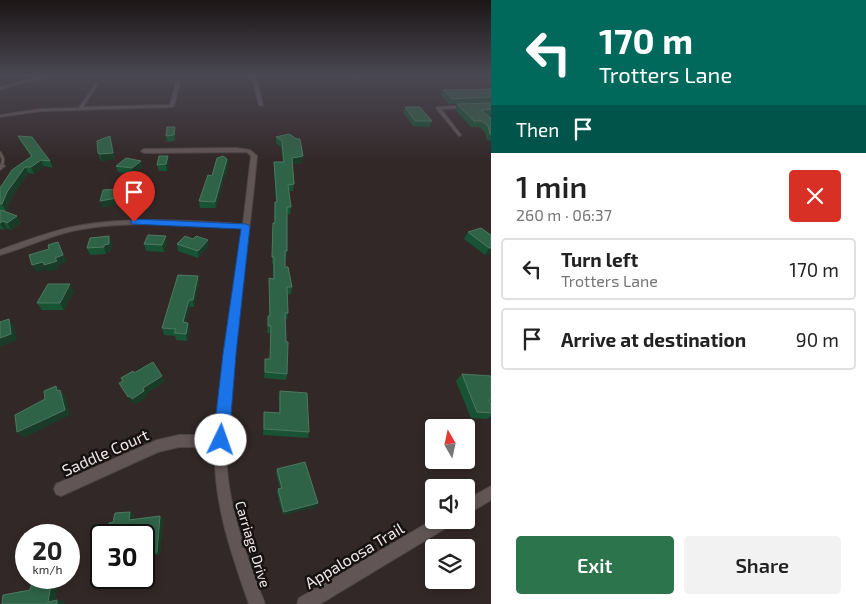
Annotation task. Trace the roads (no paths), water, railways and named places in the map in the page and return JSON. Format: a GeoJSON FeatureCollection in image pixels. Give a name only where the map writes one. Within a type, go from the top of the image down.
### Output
{"type":"FeatureCollection","features":[{"type":"Feature","properties":{"kind":"street"},"geometry":{"type":"LineString","coordinates":[[80,109],[83,104]]}},
{"type":"Feature","properties":{"kind":"street"},"geometry":{"type":"LineString","coordinates":[[0,116],[41,110],[172,106],[172,104]]}},
{"type":"Feature","properties":{"kind":"street"},"geometry":{"type":"LineString","coordinates":[[459,135],[438,108],[491,105]]}},
{"type":"Feature","properties":{"kind":"street","name":"Carriage Drive"},"geometry":{"type":"LineString","coordinates":[[144,151],[221,150],[252,152],[254,159],[229,354],[221,440],[221,469],[226,508],[237,550],[257,604]]}},
{"type":"Feature","properties":{"kind":"street"},"geometry":{"type":"LineString","coordinates":[[0,253],[49,235],[96,225],[134,222],[246,226]]}},
{"type":"Feature","properties":{"kind":"street","name":"Saddle Court"},"geometry":{"type":"LineString","coordinates":[[61,489],[157,446],[179,441],[221,440]]}},
{"type":"Feature","properties":{"kind":"street"},"geometry":{"type":"LineString","coordinates":[[475,503],[491,493]]}},
{"type":"Feature","properties":{"kind":"street","name":"Appaloosa Trail"},"geometry":{"type":"LineString","coordinates":[[305,604],[431,529]]}},
{"type":"Feature","properties":{"kind":"lane"},"geometry":{"type":"LineString","coordinates":[[0,153],[3,159],[1,167]]}}]}
